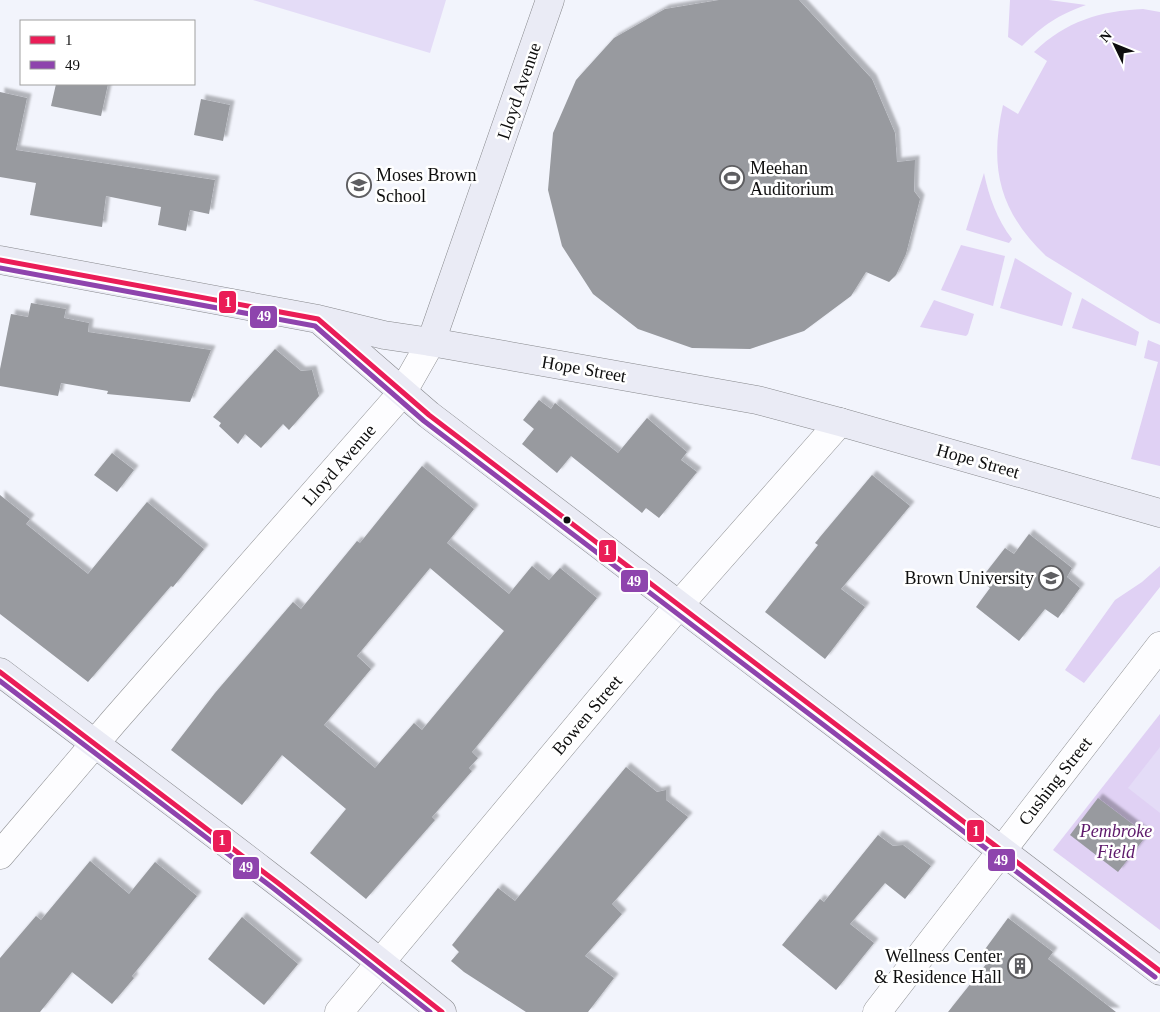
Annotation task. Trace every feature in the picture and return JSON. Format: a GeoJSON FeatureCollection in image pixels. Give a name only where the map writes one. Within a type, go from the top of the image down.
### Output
{"type":"FeatureCollection","features":[{"type":"Feature","properties":{"kind":"street","name":"Lloyd Avenue"},"geometry":{"type":"LineString","coordinates":[[0,855],[95,743],[402,393],[431,342],[550,0]]}},
{"type":"Feature","properties":{"kind":"street","name":"Hope Street"},"geometry":{"type":"LineString","coordinates":[[0,260],[318,319],[384,335],[757,400],[1160,513]]}},
{"type":"Feature","properties":{"kind":"street"},"geometry":{"type":"LineString","coordinates":[[318,319],[402,393],[678,606],[789,688],[1160,971]]}},
{"type":"Feature","properties":{"kind":"street","name":"Bowen Street"},"geometry":{"type":"LineString","coordinates":[[339,1012],[678,606],[840,422]]}},
{"type":"Feature","properties":{"kind":"street","name":"Cushing Street"},"geometry":{"type":"LineString","coordinates":[[877,1012],[1160,646]]}},
{"type":"Feature","properties":{"kind":"street"},"geometry":{"type":"LineString","coordinates":[[0,672],[380,962],[442,1012]]}},
{"type":"Feature","properties":{"kind":"green space"},"geometry":{"type":"Polygon","coordinates":[[[1010,0],[1049,0],[1086,5],[1051,21],[1022,46],[1008,37],[1010,0]]]}},
{"type":"Feature","properties":{"kind":"green space"},"geometry":{"type":"Polygon","coordinates":[[[1143,9],[1160,12],[1160,324],[1150,320],[1046,256],[1017,222],[1008,205],[998,168],[997,148],[1003,105],[1018,114],[1047,61],[1034,52],[1058,32],[1071,25],[1098,15],[1143,9]]]}},
{"type":"Feature","properties":{"kind":"green space"},"geometry":{"type":"Polygon","coordinates":[[[984,173],[994,207],[1012,239],[1009,243],[966,230],[984,173]]]}},
{"type":"Feature","properties":{"kind":"green space"},"geometry":{"type":"Polygon","coordinates":[[[961,245],[1005,256],[993,306],[941,290],[961,245]]]}},
{"type":"Feature","properties":{"kind":"green space"},"geometry":{"type":"Polygon","coordinates":[[[1015,258],[1072,293],[1062,326],[1000,308],[1015,258]]]}},
{"type":"Feature","properties":{"kind":"green space"},"geometry":{"type":"Polygon","coordinates":[[[1082,298],[1139,332],[1136,346],[1072,328],[1082,298]]]}},
{"type":"Feature","properties":{"kind":"green space"},"geometry":{"type":"Polygon","coordinates":[[[934,300],[974,314],[966,336],[920,327],[934,300]]]}},
{"type":"Feature","properties":{"kind":"green space"},"geometry":{"type":"Polygon","coordinates":[[[1148,340],[1160,345],[1160,466],[1131,459],[1158,362],[1144,358],[1148,340]]]}},
{"type":"Feature","properties":{"kind":"green space"},"geometry":{"type":"Polygon","coordinates":[[[1160,566],[1160,587],[1084,683],[1065,670],[1115,600],[1142,582],[1160,566]]]}},
{"type":"Feature","properties":{"kind":"green space","name":"Pembroke Field"},"geometry":{"type":"Polygon","coordinates":[[[1160,714],[1160,930],[1053,850],[1160,714]]]}},
{"type":"Feature","properties":{"kind":"shaded area"},"geometry":{"type":"Polygon","coordinates":[[[253,0],[446,0],[430,53],[253,0]]]}},
{"type":"Feature","properties":{"kind":"shaded area"},"geometry":{"type":"Polygon","coordinates":[[[1160,747],[1160,813],[1128,788],[1160,747]]]}},
{"type":"Feature","properties":{"kind":"building","name":"Meehan Auditorium"},"geometry":{"type":"Polygon","coordinates":[[[719,0],[799,0],[872,79],[895,133],[897,162],[915,160],[914,191],[920,199],[906,254],[896,275],[889,282],[866,272],[851,296],[804,331],[750,349],[692,348],[638,329],[593,294],[562,246],[548,190],[553,133],[576,80],[614,38],[665,9],[719,0]]]}},
{"type":"Feature","properties":{"kind":"building"},"geometry":{"type":"Polygon","coordinates":[[[56,85],[108,85],[101,116],[51,106],[56,85]]]}},
{"type":"Feature","properties":{"kind":"building"},"geometry":{"type":"Polygon","coordinates":[[[0,92],[27,98],[16,150],[215,180],[209,214],[190,210],[186,231],[158,225],[161,207],[106,196],[102,227],[30,215],[36,183],[0,177],[0,92]]]}},
{"type":"Feature","properties":{"kind":"building"},"geometry":{"type":"Polygon","coordinates":[[[201,99],[230,105],[223,141],[194,135],[201,99]]]}},
{"type":"Feature","properties":{"kind":"building"},"geometry":{"type":"Polygon","coordinates":[[[31,303],[66,309],[64,318],[89,323],[88,332],[211,350],[190,402],[107,394],[108,391],[61,383],[58,396],[0,386],[0,369],[11,314],[28,317],[31,303]]]}},
{"type":"Feature","properties":{"kind":"building"},"geometry":{"type":"Polygon","coordinates":[[[275,349],[301,371],[312,370],[319,396],[289,430],[283,424],[261,448],[245,434],[238,444],[219,426],[221,423],[213,417],[275,349]]]}},
{"type":"Feature","properties":{"kind":"building"},"geometry":{"type":"Polygon","coordinates":[[[539,400],[551,409],[555,403],[618,453],[647,418],[687,452],[681,460],[697,472],[659,518],[646,508],[642,513],[571,456],[557,473],[522,444],[534,429],[523,420],[539,400]]]}},
{"type":"Feature","properties":{"kind":"building"},"geometry":{"type":"Polygon","coordinates":[[[112,453],[134,470],[117,492],[94,475],[112,453]]]}},
{"type":"Feature","properties":{"kind":"building"},"geometry":{"type":"Polygon","coordinates":[[[422,466],[474,509],[447,543],[509,594],[532,566],[549,580],[560,568],[597,598],[472,752],[478,758],[469,768],[472,771],[432,817],[435,820],[366,899],[310,853],[346,809],[282,755],[242,805],[171,750],[215,693],[293,602],[301,609],[357,541],[360,543],[422,466]],[[430,568],[357,656],[371,669],[324,725],[375,768],[414,723],[422,730],[504,631],[430,568]]]}},
{"type":"Feature","properties":{"kind":"building"},"geometry":{"type":"Polygon","coordinates":[[[872,475],[910,506],[841,589],[865,607],[825,659],[765,612],[818,545],[815,543],[872,475]]]}},
{"type":"Feature","properties":{"kind":"building"},"geometry":{"type":"Polygon","coordinates":[[[0,495],[30,519],[26,524],[88,574],[147,502],[204,549],[173,587],[171,586],[88,682],[0,614],[0,495]]]}},
{"type":"Feature","properties":{"kind":"building"},"geometry":{"type":"Polygon","coordinates":[[[1029,534],[1072,568],[1067,577],[1080,588],[1058,618],[1045,609],[1019,641],[976,607],[990,588],[980,580],[1005,548],[1014,554],[1029,534]]]}},
{"type":"Feature","properties":{"kind":"building"},"geometry":{"type":"Polygon","coordinates":[[[626,767],[657,792],[666,790],[666,800],[688,817],[612,904],[622,914],[585,956],[614,978],[588,1012],[526,1012],[464,972],[451,961],[459,952],[452,945],[498,888],[515,901],[626,767]]]}},
{"type":"Feature","properties":{"kind":"building"},"geometry":{"type":"Polygon","coordinates":[[[1098,798],[1147,835],[1118,872],[1070,835],[1098,798]]]}},
{"type":"Feature","properties":{"kind":"building"},"geometry":{"type":"Polygon","coordinates":[[[878,835],[893,846],[903,845],[931,866],[905,899],[885,883],[850,924],[874,943],[836,990],[782,945],[820,899],[824,902],[878,835]]]}},
{"type":"Feature","properties":{"kind":"building"},"geometry":{"type":"Polygon","coordinates":[[[90,861],[129,894],[155,862],[197,896],[132,976],[134,978],[112,1004],[72,972],[40,1012],[0,1012],[0,958],[36,916],[41,920],[90,861]]]}},
{"type":"Feature","properties":{"kind":"building"},"geometry":{"type":"Polygon","coordinates":[[[242,917],[298,964],[264,1005],[208,959],[242,917]]]}},
{"type":"Feature","properties":{"kind":"building","name":"Wellness Center & Residence Hall"},"geometry":{"type":"Polygon","coordinates":[[[1008,918],[1053,952],[1048,959],[1116,1012],[948,1012],[991,958],[983,952],[1008,918]]]}},
{"type":"Feature","properties":{"kind":"transit line","name":"1"},"geometry":{"type":"LineString","coordinates":[[0,260],[318,319],[429,415],[1160,971]]}},
{"type":"Feature","properties":{"kind":"transit line","name":"49"},"geometry":{"type":"LineString","coordinates":[[0,268],[315,326],[424,421],[1155,977]]}},
{"type":"Feature","properties":{"kind":"transit line","name":"1"},"geometry":{"type":"LineString","coordinates":[[0,672],[278,883],[442,1012]]}},
{"type":"Feature","properties":{"kind":"transit line","name":"49"},"geometry":{"type":"LineString","coordinates":[[0,681],[273,888],[430,1012]]}},
{"type":"Feature","properties":{"kind":"place","name":"Meehan Auditorium"},"geometry":{"type":"Point","coordinates":[732,178]}},
{"type":"Feature","properties":{"kind":"place","name":"Moses Brown School"},"geometry":{"type":"Point","coordinates":[359,185]}},
{"type":"Feature","properties":{"kind":"place","name":"Brown University"},"geometry":{"type":"Point","coordinates":[1051,578]}},
{"type":"Feature","properties":{"kind":"place","name":"Wellness Center & Residence Hall"},"geometry":{"type":"Point","coordinates":[1020,966]}}]}
